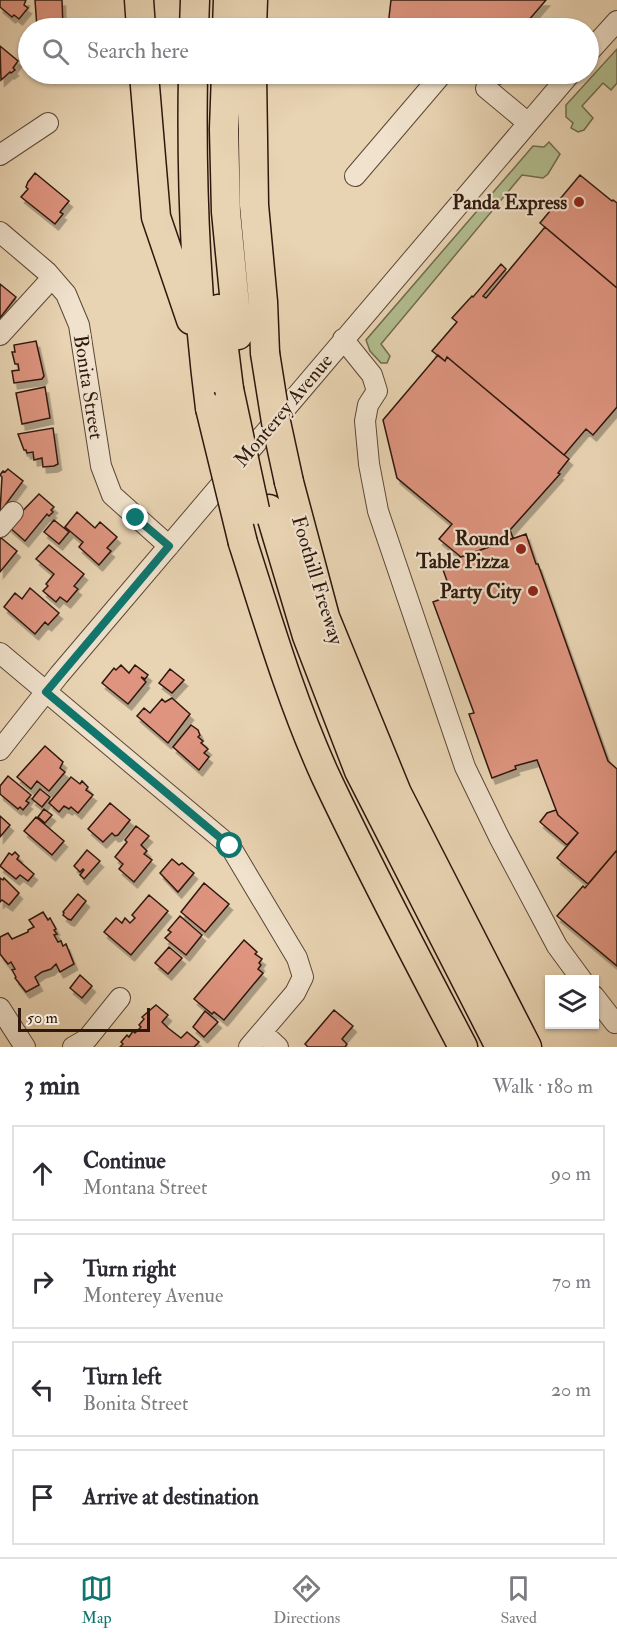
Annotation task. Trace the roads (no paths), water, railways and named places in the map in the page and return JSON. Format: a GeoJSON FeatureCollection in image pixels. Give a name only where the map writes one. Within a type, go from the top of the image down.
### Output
{"type":"FeatureCollection","features":[{"type":"Feature","properties":{"kind":"highway"},"geometry":{"type":"LineString","coordinates":[[139,0],[140,18]]}},
{"type":"Feature","properties":{"kind":"highway"},"geometry":{"type":"LineString","coordinates":[[194,18],[195,0]]}},
{"type":"Feature","properties":{"kind":"highway"},"geometry":{"type":"LineString","coordinates":[[211,0],[211,18]]}},
{"type":"Feature","properties":{"kind":"highway"},"geometry":{"type":"LineString","coordinates":[[227,18],[228,0]]}},
{"type":"Feature","properties":{"kind":"highway"},"geometry":{"type":"LineString","coordinates":[[252,0],[252,18]]}},
{"type":"Feature","properties":{"kind":"highway"},"geometry":{"type":"LineString","coordinates":[[145,84],[156,217],[203,353],[227,391]]}},
{"type":"Feature","properties":{"kind":"highway"},"geometry":{"type":"LineString","coordinates":[[193,84],[194,196],[203,353]]}},
{"type":"Feature","properties":{"kind":"highway"},"geometry":{"type":"LineString","coordinates":[[211,84],[210,188],[220,330],[227,391],[257,525],[285,676],[325,773],[373,874],[464,1047]]}},
{"type":"Feature","properties":{"kind":"highway"},"geometry":{"type":"LineString","coordinates":[[226,84],[224,129],[227,391],[257,525],[328,737],[392,876],[483,1047]]}},
{"type":"Feature","properties":{"kind":"highway","name":"Foothill Freeway"},"geometry":{"type":"LineString","coordinates":[[252,84],[254,205],[265,352],[276,422],[289,482],[325,617],[397,793],[527,1047]]}},
{"type":"Feature","properties":{"kind":"highway"},"geometry":{"type":"LineString","coordinates":[[257,525],[307,636],[359,771],[500,1047]]}},
{"type":"Feature","properties":{"kind":"street"},"geometry":{"type":"LineString","coordinates":[[599,41],[617,21]]}},
{"type":"Feature","properties":{"kind":"street"},"geometry":{"type":"LineString","coordinates":[[355,176],[433,84]]}},
{"type":"Feature","properties":{"kind":"street"},"geometry":{"type":"LineString","coordinates":[[495,84],[528,123]]}},
{"type":"Feature","properties":{"kind":"street","name":"Monterey Avenue"},"geometry":{"type":"LineString","coordinates":[[0,750],[46,692],[343,339],[561,84]]}},
{"type":"Feature","properties":{"kind":"street"},"geometry":{"type":"LineString","coordinates":[[0,155],[48,123]]}},
{"type":"Feature","properties":{"kind":"street","name":"Bonita Street"},"geometry":{"type":"LineString","coordinates":[[0,232],[52,278],[66,294],[79,325],[101,466],[112,495],[169,546]]}},
{"type":"Feature","properties":{"kind":"street"},"geometry":{"type":"LineString","coordinates":[[0,335],[52,278]]}},
{"type":"Feature","properties":{"kind":"street"},"geometry":{"type":"LineString","coordinates":[[343,339],[367,369],[377,391],[368,405],[364,422],[378,511],[465,767],[557,946],[578,975]]}},
{"type":"Feature","properties":{"kind":"street"},"geometry":{"type":"LineString","coordinates":[[0,527],[13,512]]}},
{"type":"Feature","properties":{"kind":"street"},"geometry":{"type":"LineString","coordinates":[[0,653],[230,846],[297,958],[303,977],[295,993],[255,1040],[278,1047]]}},
{"type":"Feature","properties":{"kind":"street"},"geometry":{"type":"LineString","coordinates":[[73,1047],[87,1039],[120,998]]}},
{"type":"Feature","properties":{"kind":"street"},"geometry":{"type":"LineString","coordinates":[[599,1002],[615,1023]]}},
{"type":"Feature","properties":{"kind":"street"},"geometry":{"type":"LineString","coordinates":[[0,1008],[25,1047]]}},
{"type":"Feature","properties":{"kind":"place","name":"Panda Express"},"geometry":{"type":"Point","coordinates":[579,202]}},
{"type":"Feature","properties":{"kind":"place","name":"Round Table Pizza"},"geometry":{"type":"Point","coordinates":[521,549]}},
{"type":"Feature","properties":{"kind":"place","name":"Party City"},"geometry":{"type":"Point","coordinates":[533,591]}}]}
